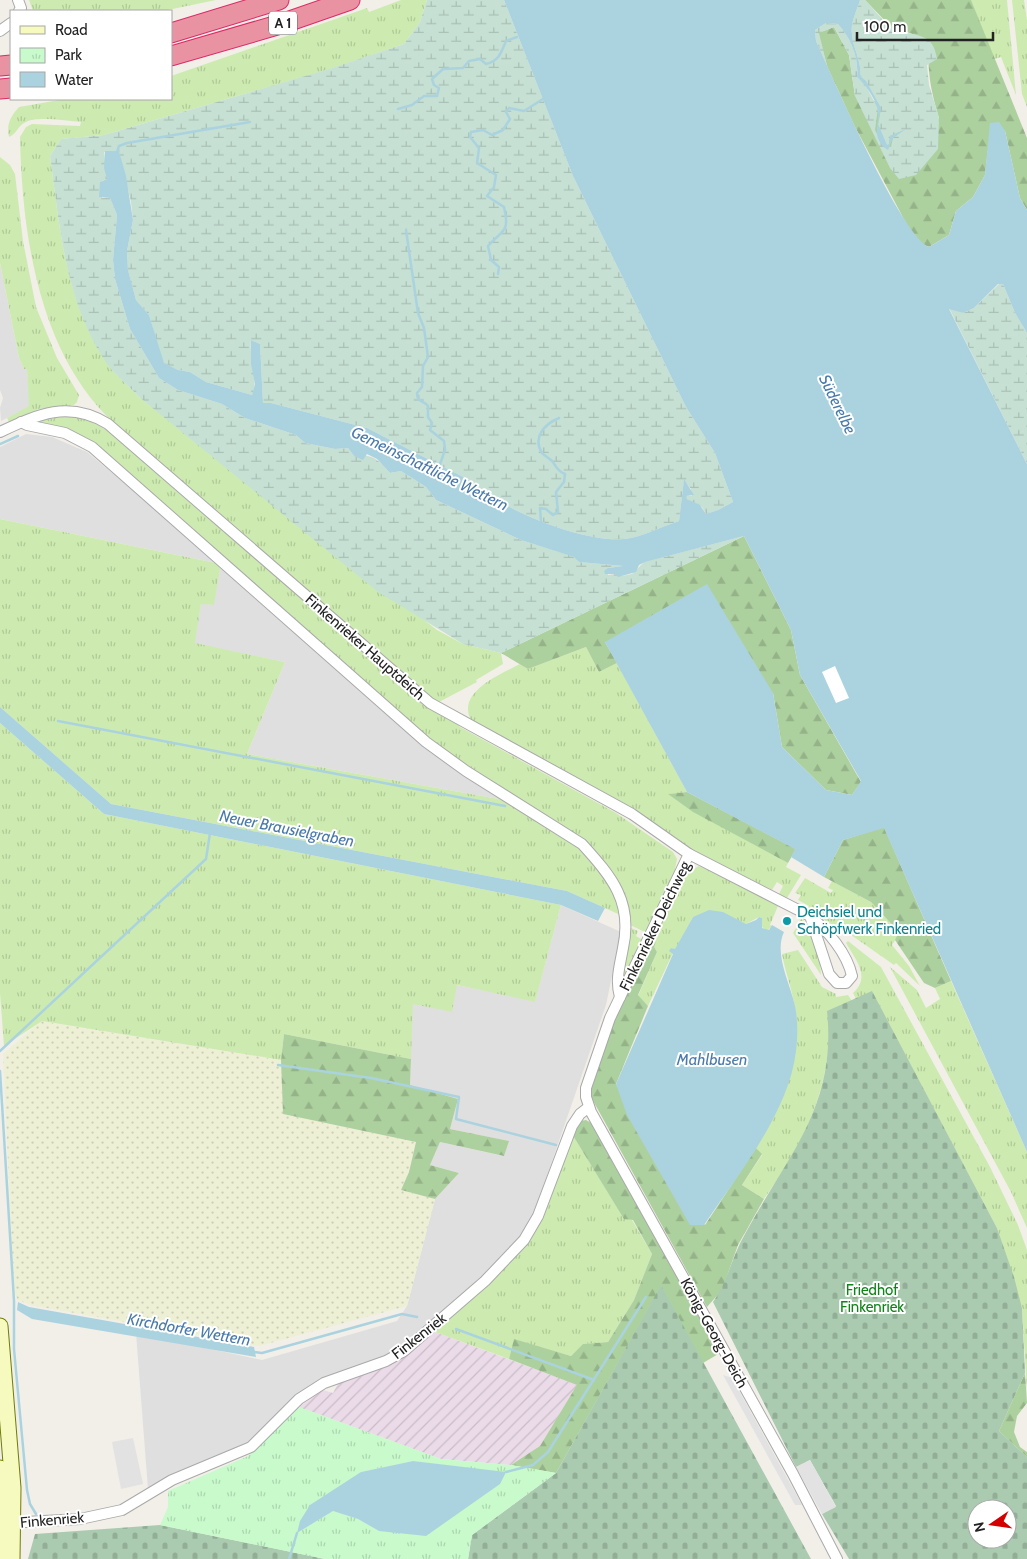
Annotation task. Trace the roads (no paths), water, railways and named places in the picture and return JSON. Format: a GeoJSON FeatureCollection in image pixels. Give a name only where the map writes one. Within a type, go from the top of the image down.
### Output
{"type":"FeatureCollection","features":[{"type":"Feature","properties":{"kind":"highway","name":"A 1"},"geometry":{"type":"LineString","coordinates":[[172,33],[279,0]]}},
{"type":"Feature","properties":{"kind":"highway","name":"A 1"},"geometry":{"type":"LineString","coordinates":[[172,56],[281,24],[350,0]]}},
{"type":"Feature","properties":{"kind":"main road"},"geometry":{"type":"LineString","coordinates":[[0,1326],[13,1480],[3,1559]]}},
{"type":"Feature","properties":{"kind":"main road"},"geometry":{"type":"LineString","coordinates":[[0,1468],[12,1559]]}},
{"type":"Feature","properties":{"kind":"street","name":"Finkenrieker Hauptdeich"},"geometry":{"type":"LineString","coordinates":[[0,432],[47,413],[74,411],[86,413],[108,424],[419,696],[632,814],[689,854],[810,916],[824,928],[846,960],[852,976],[846,983],[837,983],[829,974],[810,916]]}},
{"type":"Feature","properties":{"kind":"street","name":"Finkenrieker Hauptdeich"},"geometry":{"type":"LineString","coordinates":[[21,422],[65,433],[92,447],[426,742],[466,771],[582,844],[597,861],[614,886],[625,909],[626,934],[616,980],[620,997]]}},
{"type":"Feature","properties":{"kind":"street","name":"Finkenrieker Deichweg"},"geometry":{"type":"LineString","coordinates":[[620,997],[689,854]]}},
{"type":"Feature","properties":{"kind":"street"},"geometry":{"type":"LineString","coordinates":[[589,1107],[586,1088],[610,1018],[620,997]]}},
{"type":"Feature","properties":{"kind":"street","name":"Finkenriek"},"geometry":{"type":"LineString","coordinates":[[8,1523],[80,1519],[122,1510],[172,1480],[251,1446],[299,1400],[330,1380],[386,1361],[404,1351],[433,1329],[485,1281],[524,1240],[538,1216],[572,1126],[580,1114],[589,1107]]}},
{"type":"Feature","properties":{"kind":"street","name":"König-Georg-Deich"},"geometry":{"type":"LineString","coordinates":[[589,1107],[793,1474],[837,1559]]}},
{"type":"Feature","properties":{"kind":"water"},"geometry":{"type":"Polygon","coordinates":[[[504,0],[860,0],[852,30],[860,65],[860,76],[866,81],[881,108],[878,124],[887,145],[889,144],[890,136],[906,129],[893,138],[888,150],[879,140],[877,134],[877,107],[869,91],[857,77],[857,62],[847,36],[838,24],[826,23],[815,30],[816,41],[851,119],[885,186],[917,236],[929,247],[949,235],[956,211],[973,197],[985,175],[990,123],[999,122],[1005,131],[1020,198],[1027,210],[1027,333],[1015,313],[1003,284],[998,284],[974,308],[963,313],[949,309],[1027,464],[1027,1152],[884,828],[843,840],[824,877],[791,857],[795,849],[687,792],[605,642],[707,584],[773,693],[782,747],[826,790],[852,795],[861,781],[800,675],[791,630],[744,536],[645,562],[639,565],[636,572],[618,577],[615,574],[605,574],[604,571],[608,568],[623,566],[579,562],[574,557],[521,540],[436,500],[426,487],[401,471],[390,473],[377,459],[367,454],[363,460],[354,456],[348,448],[335,449],[305,443],[296,435],[245,418],[222,404],[178,390],[159,378],[130,329],[115,279],[113,260],[117,215],[110,198],[99,197],[100,182],[107,179],[104,168],[105,151],[119,151],[126,176],[133,220],[127,251],[128,270],[136,300],[149,315],[164,363],[178,370],[190,372],[206,382],[252,395],[255,384],[251,364],[251,340],[260,344],[263,403],[271,403],[367,428],[469,480],[500,502],[520,512],[542,522],[587,536],[607,539],[631,538],[679,521],[684,479],[694,495],[686,496],[687,499],[700,505],[706,514],[733,502],[715,453],[686,407],[573,176],[504,0]]]}},
{"type":"Feature","properties":{"kind":"water"},"geometry":{"type":"Polygon","coordinates":[[[0,707],[111,804],[567,891],[605,908],[598,921],[561,905],[104,814],[0,723],[0,707]]]}},
{"type":"Feature","properties":{"kind":"water","name":"Mahlbusen"},"geometry":{"type":"Polygon","coordinates":[[[709,910],[723,912],[746,924],[759,917],[762,918],[762,928],[769,930],[772,925],[784,932],[781,940],[781,958],[795,1008],[797,1039],[791,1074],[773,1120],[746,1164],[704,1225],[690,1225],[627,1115],[616,1084],[673,954],[669,951],[671,948],[675,949],[693,917],[709,910]]]}},
{"type":"Feature","properties":{"kind":"water"},"geometry":{"type":"Polygon","coordinates":[[[18,1302],[29,1307],[254,1347],[256,1357],[32,1319],[17,1310],[18,1302]]]}},
{"type":"Feature","properties":{"kind":"water"},"geometry":{"type":"Polygon","coordinates":[[[413,1461],[506,1472],[500,1484],[426,1536],[379,1531],[358,1519],[333,1511],[297,1533],[300,1521],[310,1505],[361,1472],[413,1461]]]}},
{"type":"Feature","properties":{"kind":"waterway"},"geometry":{"type":"LineString","coordinates":[[398,109],[412,105],[424,96],[437,96],[439,88],[434,85],[432,79],[443,69],[463,68],[469,61],[480,59],[486,64],[490,63],[499,56],[506,41],[517,37]]}},
{"type":"Feature","properties":{"kind":"waterway"},"geometry":{"type":"LineString","coordinates":[[498,274],[499,267],[491,260],[488,246],[504,230],[506,215],[504,207],[487,196],[494,187],[496,175],[477,163],[479,148],[470,137],[471,132],[483,130],[492,135],[503,130],[510,119],[506,112],[509,108],[524,111],[543,99]]}},
{"type":"Feature","properties":{"kind":"waterway"},"geometry":{"type":"LineString","coordinates":[[117,152],[119,146],[127,143],[250,122]]}},
{"type":"Feature","properties":{"kind":"waterway","name":"Gemeinschaftliche Wettern"},"geometry":{"type":"LineString","coordinates":[[406,230],[418,313],[424,328],[428,357],[423,366],[422,387],[417,396],[419,400],[428,406],[428,417],[432,423],[430,430],[444,441],[445,450],[439,467]]}},
{"type":"Feature","properties":{"kind":"waterway"},"geometry":{"type":"LineString","coordinates":[[541,522],[540,508],[546,509],[553,515],[558,512],[556,492],[564,482],[565,474],[542,453],[538,442],[539,436],[545,427],[559,418]]}},
{"type":"Feature","properties":{"kind":"waterway"},"geometry":{"type":"LineString","coordinates":[[0,444],[18,436]]}},
{"type":"Feature","properties":{"kind":"waterway"},"geometry":{"type":"LineString","coordinates":[[58,721],[505,806]]}},
{"type":"Feature","properties":{"kind":"waterway"},"geometry":{"type":"LineString","coordinates":[[0,1051],[206,859],[210,833]]}},
{"type":"Feature","properties":{"kind":"waterway"},"geometry":{"type":"LineString","coordinates":[[278,1065],[371,1078],[459,1097],[456,1119],[556,1145]]}},
{"type":"Feature","properties":{"kind":"waterway"},"geometry":{"type":"LineString","coordinates":[[0,1071],[14,1301],[14,1349],[27,1490],[30,1504],[36,1514]]}},
{"type":"Feature","properties":{"kind":"waterway"},"geometry":{"type":"LineString","coordinates":[[506,1472],[533,1465],[548,1452],[646,1297]]}},
{"type":"Feature","properties":{"kind":"waterway","name":"Kirchdorfer Wettern"},"geometry":{"type":"LineString","coordinates":[[253,1352],[262,1353],[402,1314],[417,1317]]}},
{"type":"Feature","properties":{"kind":"waterway","name":"Kirchdorfer Wettern"},"geometry":{"type":"LineString","coordinates":[[456,1329],[594,1380]]}},
{"type":"Feature","properties":{"kind":"waterway"},"geometry":{"type":"LineString","coordinates":[[289,1559],[297,1533]]}},
{"type":"Feature","properties":{"kind":"place","name":"Deichsiel und Schöpfwerk Finkenried"},"geometry":{"type":"Point","coordinates":[787,921]}},
{"type":"Feature","properties":{"kind":"water label","name":"Süderelbe"},"geometry":{"type":"Point","coordinates":[838,404]}},
{"type":"Feature","properties":{"kind":"water label","name":"Neuer Brausielgraben"},"geometry":{"type":"Point","coordinates":[287,828]}},
{"type":"Feature","properties":{"kind":"park label","name":"Friedhof Finkenriek"},"geometry":{"type":"Point","coordinates":[872,1298]}}]}
